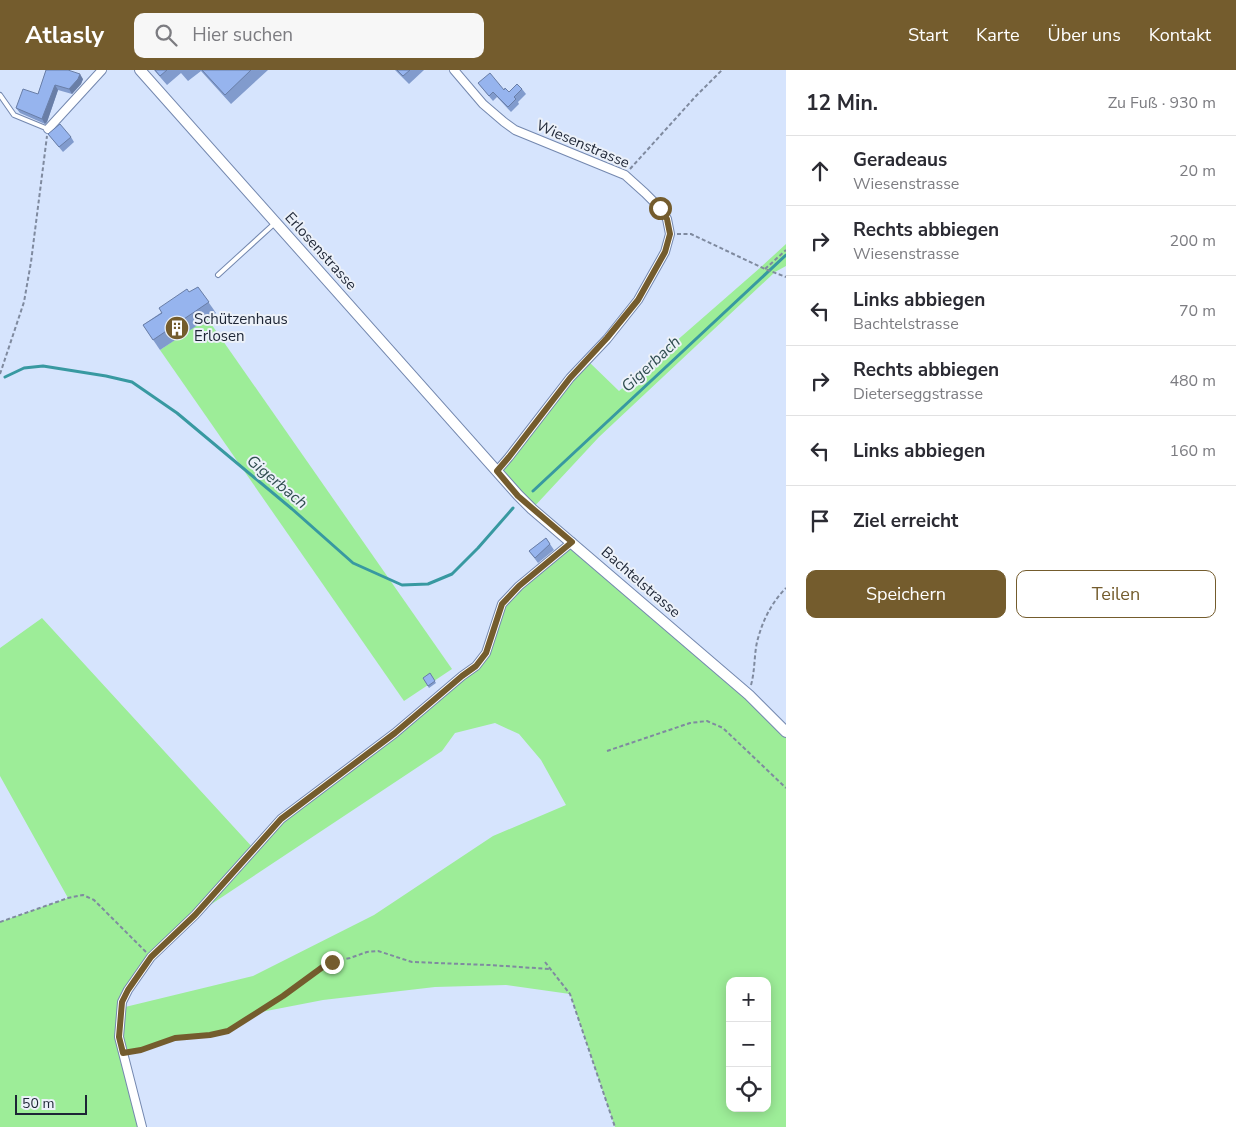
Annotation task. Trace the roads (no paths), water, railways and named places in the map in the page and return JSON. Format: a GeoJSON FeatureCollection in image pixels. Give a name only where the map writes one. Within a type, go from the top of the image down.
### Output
{"type":"FeatureCollection","features":[{"type":"Feature","properties":{"kind":"street"},"geometry":{"type":"LineString","coordinates":[[48,129],[102,70]]}},
{"type":"Feature","properties":{"kind":"street","name":"Erlosenstrasse"},"geometry":{"type":"LineString","coordinates":[[140,70],[479,451]]}},
{"type":"Feature","properties":{"kind":"street","name":"Wiesenstrasse"},"geometry":{"type":"LineString","coordinates":[[454,70],[483,104],[515,130],[625,175],[660,208],[667,219],[670,234],[665,252],[638,300],[607,338],[570,378],[497,471]]}},
{"type":"Feature","properties":{"kind":"street","name":"Bachtelstrasse"},"geometry":{"type":"LineString","coordinates":[[479,451],[518,496],[749,695],[786,732]]}},
{"type":"Feature","properties":{"kind":"street"},"geometry":{"type":"LineString","coordinates":[[142,1127],[119,1037],[122,1002],[151,957],[195,915],[281,819],[395,733],[476,666],[486,653],[502,604],[519,586],[572,542]]}},
{"type":"Feature","properties":{"kind":"lane"},"geometry":{"type":"LineString","coordinates":[[0,95],[14,115],[48,129]]}},
{"type":"Feature","properties":{"kind":"lane"},"geometry":{"type":"LineString","coordinates":[[218,275],[276,222]]}},
{"type":"Feature","properties":{"kind":"waterway","name":"Gigerbach"},"geometry":{"type":"LineString","coordinates":[[533,491],[786,255]]}},
{"type":"Feature","properties":{"kind":"waterway","name":"Gigerbach"},"geometry":{"type":"LineString","coordinates":[[5,377],[24,368],[43,366],[132,382],[177,413],[292,509],[353,563],[402,585],[428,584],[452,574],[513,508]]}},
{"type":"Feature","properties":{"kind":"place","name":"Schützenhaus Erlosen"},"geometry":{"type":"Point","coordinates":[177,328]}}]}
